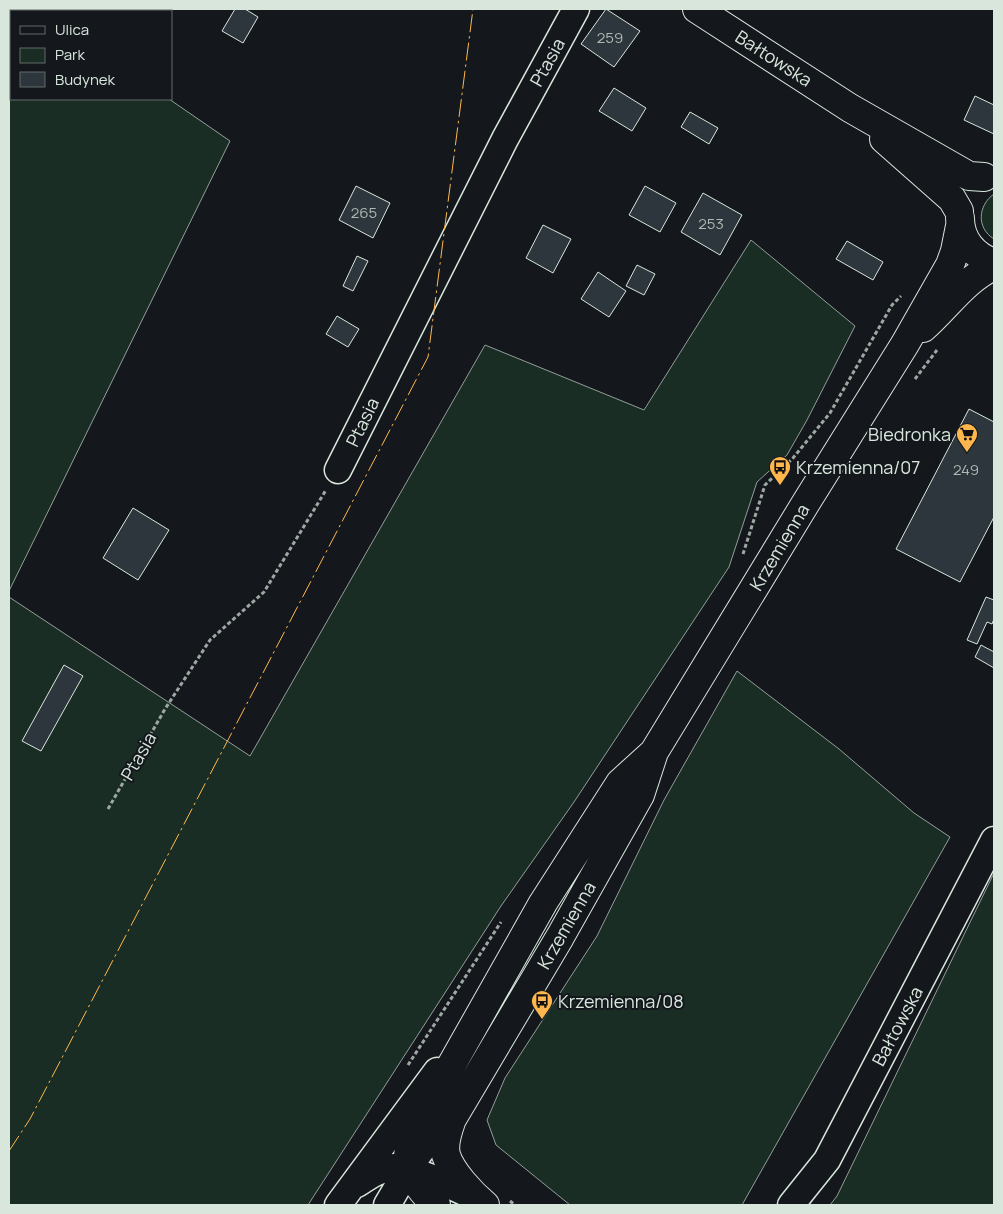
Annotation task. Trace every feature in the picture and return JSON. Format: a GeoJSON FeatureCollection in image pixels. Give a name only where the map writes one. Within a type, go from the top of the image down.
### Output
{"type":"FeatureCollection","features":[{"type":"Feature","properties":{"kind":"main road","name":"Bałtowska"},"geometry":{"type":"LineString","coordinates":[[697,9],[850,108],[906,138],[969,176],[989,175]]}},
{"type":"Feature","properties":{"kind":"main road","name":"Bałtowska"},"geometry":{"type":"LineString","coordinates":[[850,108],[952,199],[960,218],[964,240],[973,252],[985,260],[994,262]]}},
{"type":"Feature","properties":{"kind":"main road","name":"Krzemienna"},"geometry":{"type":"LineString","coordinates":[[491,1201],[458,1177],[446,1154],[446,1137],[452,1120],[560,937],[640,795],[654,752],[905,344],[950,265],[955,250],[964,197],[972,186],[989,175]]}},
{"type":"Feature","properties":{"kind":"main road","name":"Krzemienna"},"geometry":{"type":"LineString","coordinates":[[905,344],[938,315],[969,282],[994,266]]}},
{"type":"Feature","properties":{"kind":"main road","name":"Krzemienna"},"geometry":{"type":"LineString","coordinates":[[408,1170],[408,1156],[413,1133],[543,903],[620,783],[654,752]]}},
{"type":"Feature","properties":{"kind":"main road"},"geometry":{"type":"LineString","coordinates":[[408,1170],[428,1198],[436,1205]]}},
{"type":"Feature","properties":{"kind":"street","name":"Ptasia"},"geometry":{"type":"LineString","coordinates":[[338,470],[504,139],[576,9]]}},
{"type":"Feature","properties":{"kind":"street","name":"Bałtowska"},"geometry":{"type":"LineString","coordinates":[[791,1205],[827,1160],[994,840]]}},
{"type":"Feature","properties":{"kind":"street","name":"Krzemienna"},"geometry":{"type":"LineString","coordinates":[[345,1197],[484,1008]]}},
{"type":"Feature","properties":{"kind":"street","name":"Krzemienna"},"geometry":{"type":"LineString","coordinates":[[387,1205],[408,1170],[435,1134],[452,1120]]}},
{"type":"Feature","properties":{"kind":"street"},"geometry":{"type":"LineString","coordinates":[[345,1197],[377,1171],[395,1166],[491,1201]]}},
{"type":"Feature","properties":{"kind":"path"},"geometry":{"type":"LineString","coordinates":[[741,561],[765,485],[793,458],[830,413],[892,305],[906,292]]}},
{"type":"Feature","properties":{"kind":"path"},"geometry":{"type":"LineString","coordinates":[[914,381],[938,350]]}},
{"type":"Feature","properties":{"kind":"path","name":"Ptasia"},"geometry":{"type":"LineString","coordinates":[[108,809],[165,709],[210,640],[264,592],[338,470]]}},
{"type":"Feature","properties":{"kind":"path"},"geometry":{"type":"LineString","coordinates":[[404,1071],[506,914]]}},
{"type":"Feature","properties":{"kind":"path"},"geometry":{"type":"LineString","coordinates":[[491,1201],[515,1205]]}},
{"type":"Feature","properties":{"kind":"green space"},"geometry":{"type":"Polygon","coordinates":[[[9,9],[101,9],[10,10],[10,100],[170,100],[230,141],[9,591],[9,9]]]}},
{"type":"Feature","properties":{"kind":"green space"},"geometry":{"type":"Polygon","coordinates":[[[994,194],[994,239],[984,229],[981,217],[985,204],[994,194]]]}},
{"type":"Feature","properties":{"kind":"green space"},"geometry":{"type":"Polygon","coordinates":[[[751,240],[855,326],[787,455],[757,482],[729,567],[574,802],[501,906],[308,1205],[9,1205],[9,597],[250,756],[485,345],[644,410],[751,240]]]}},
{"type":"Feature","properties":{"kind":"green space"},"geometry":{"type":"Polygon","coordinates":[[[737,671],[839,749],[914,813],[950,837],[742,1205],[570,1205],[496,1145],[487,1120],[505,1078],[597,936],[664,800],[737,671]]]}},
{"type":"Feature","properties":{"kind":"green space"},"geometry":{"type":"Polygon","coordinates":[[[994,873],[994,1205],[830,1205],[837,1196],[994,873]]]}},
{"type":"Feature","properties":{"kind":"building"},"geometry":{"type":"Polygon","coordinates":[[[235,9],[245,9],[258,17],[243,43],[222,31],[235,9]]]}},
{"type":"Feature","properties":{"kind":"building"},"geometry":{"type":"Polygon","coordinates":[[[606,9],[640,31],[614,67],[581,44],[606,9]]]}},
{"type":"Feature","properties":{"kind":"building"},"geometry":{"type":"Polygon","coordinates":[[[614,88],[646,108],[632,131],[599,111],[614,88]]]}},
{"type":"Feature","properties":{"kind":"building"},"geometry":{"type":"Polygon","coordinates":[[[975,96],[994,105],[994,134],[964,120],[975,96]]]}},
{"type":"Feature","properties":{"kind":"building"},"geometry":{"type":"Polygon","coordinates":[[[690,112],[718,128],[709,144],[681,127],[690,112]]]}},
{"type":"Feature","properties":{"kind":"building"},"geometry":{"type":"Polygon","coordinates":[[[356,186],[390,203],[373,238],[339,220],[356,186]]]}},
{"type":"Feature","properties":{"kind":"building"},"geometry":{"type":"Polygon","coordinates":[[[645,186],[676,203],[660,232],[629,215],[645,186]]]}},
{"type":"Feature","properties":{"kind":"building"},"geometry":{"type":"Polygon","coordinates":[[[703,193],[742,215],[720,255],[681,232],[703,193]]]}},
{"type":"Feature","properties":{"kind":"building"},"geometry":{"type":"Polygon","coordinates":[[[543,225],[571,239],[553,273],[526,258],[543,225]]]}},
{"type":"Feature","properties":{"kind":"building"},"geometry":{"type":"Polygon","coordinates":[[[847,241],[883,262],[873,280],[836,259],[847,241]]]}},
{"type":"Feature","properties":{"kind":"building"},"geometry":{"type":"Polygon","coordinates":[[[357,256],[368,261],[353,291],[343,286],[357,256]]]}},
{"type":"Feature","properties":{"kind":"building"},"geometry":{"type":"Polygon","coordinates":[[[637,265],[655,274],[644,295],[626,286],[637,265]]]}},
{"type":"Feature","properties":{"kind":"building"},"geometry":{"type":"Polygon","coordinates":[[[598,272],[626,291],[609,317],[581,299],[598,272]]]}},
{"type":"Feature","properties":{"kind":"building"},"geometry":{"type":"Polygon","coordinates":[[[337,316],[359,329],[348,347],[326,334],[337,316]]]}},
{"type":"Feature","properties":{"kind":"building"},"geometry":{"type":"Polygon","coordinates":[[[969,409],[994,422],[994,517],[960,582],[896,549],[969,409]]]}},
{"type":"Feature","properties":{"kind":"building"},"geometry":{"type":"Polygon","coordinates":[[[133,508],[169,530],[138,580],[103,558],[133,508]]]}},
{"type":"Feature","properties":{"kind":"building"},"geometry":{"type":"Polygon","coordinates":[[[986,597],[994,600],[994,619],[992,624],[987,622],[977,644],[967,640],[986,597]]]}},
{"type":"Feature","properties":{"kind":"building"},"geometry":{"type":"Polygon","coordinates":[[[981,645],[994,652],[994,668],[975,657],[981,645]]]}},
{"type":"Feature","properties":{"kind":"building"},"geometry":{"type":"Polygon","coordinates":[[[64,665],[83,676],[41,751],[22,741],[64,665]]]}},
{"type":"Feature","properties":{"kind":"power"},"geometry":{"type":"LineString","coordinates":[[9,1151],[30,1119],[428,357],[473,9]]}},
{"type":"Feature","properties":{"kind":"place","name":"Biedronka"},"geometry":{"type":"Point","coordinates":[967,453]}},
{"type":"Feature","properties":{"kind":"place","name":"Krzemienna/07"},"geometry":{"type":"Point","coordinates":[780,486]}},
{"type":"Feature","properties":{"kind":"place","name":"Krzemienna/08"},"geometry":{"type":"Point","coordinates":[542,1020]}}]}
